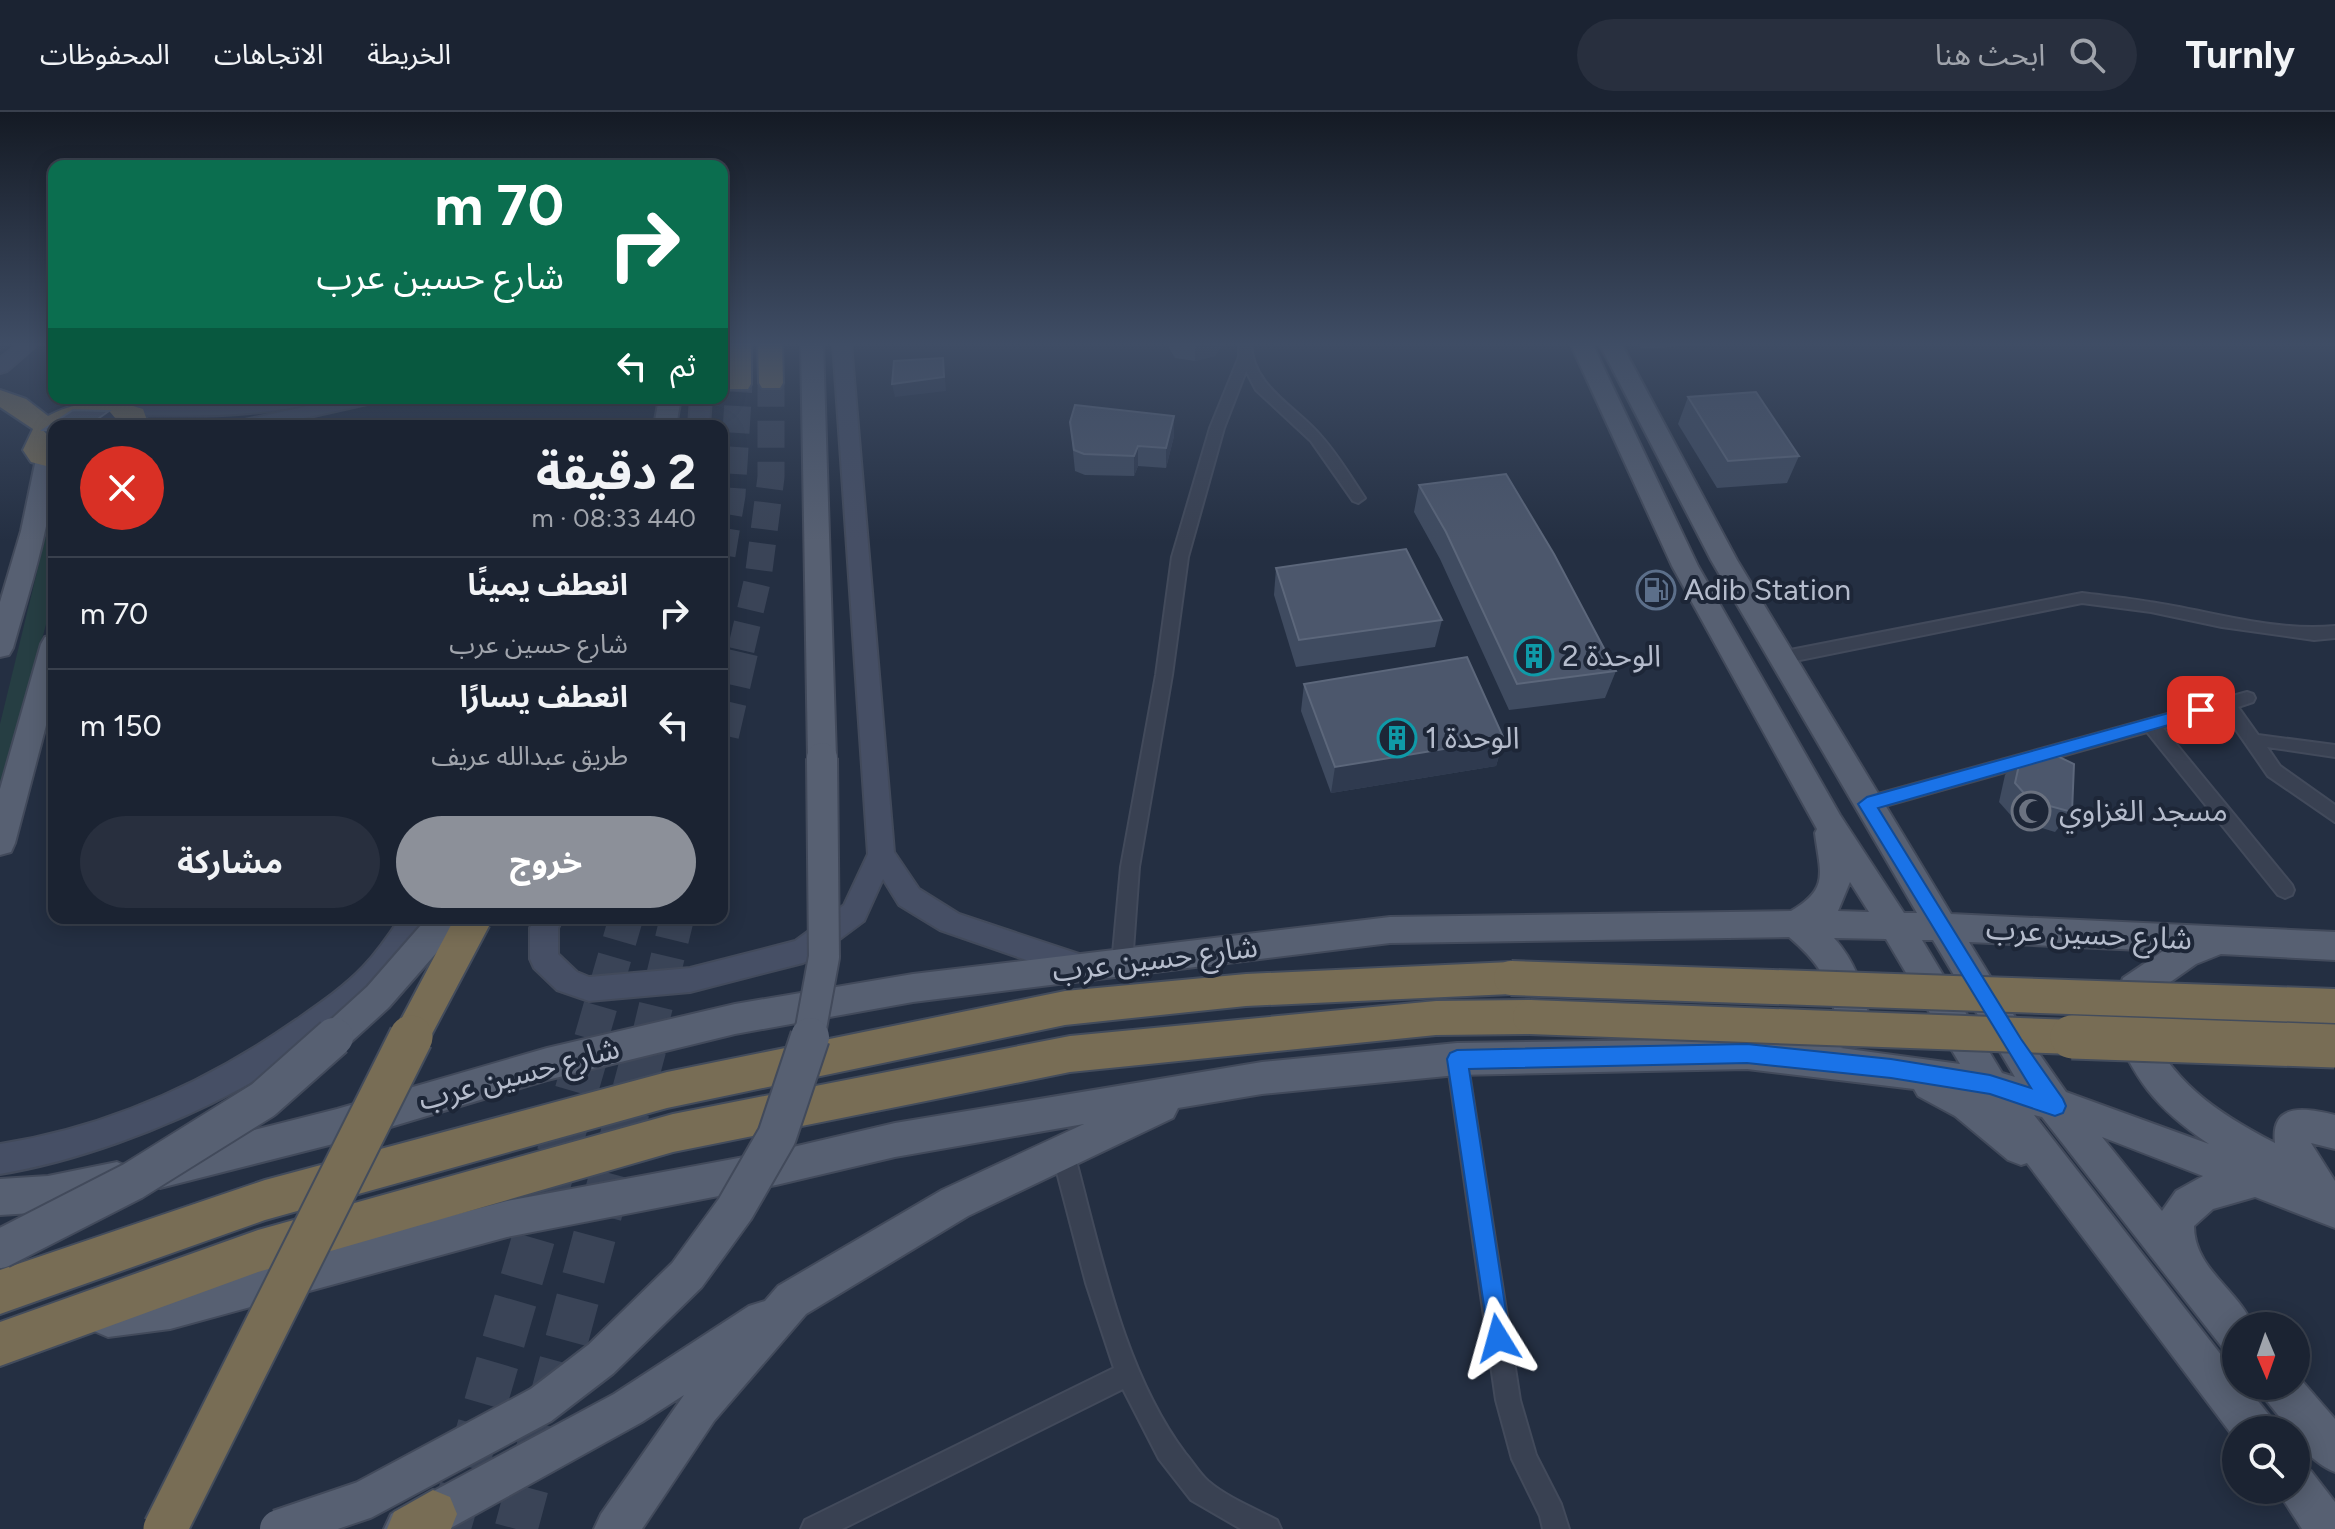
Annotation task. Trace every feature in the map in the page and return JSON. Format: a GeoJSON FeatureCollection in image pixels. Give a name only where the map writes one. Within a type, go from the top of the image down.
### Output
{"type":"FeatureCollection","features":[{"type":"Feature","properties":{"kind":"highway"},"geometry":{"type":"LineString","coordinates":[[24,409],[48,428],[40,435],[36,450],[48,458]]}},
{"type":"Feature","properties":{"kind":"highway"},"geometry":{"type":"LineString","coordinates":[[62,420],[92,409]]}},
{"type":"Feature","properties":{"kind":"highway"},"geometry":{"type":"LineString","coordinates":[[100,409],[130,418]]}},
{"type":"Feature","properties":{"kind":"highway"},"geometry":{"type":"LineString","coordinates":[[165,1529],[388,1080],[471,924]]}},
{"type":"Feature","properties":{"kind":"highway"},"geometry":{"type":"LineString","coordinates":[[0,1292],[265,1200],[667,1090],[1065,1008],[1246,990],[1511,978],[2335,1006]]}},
{"type":"Feature","properties":{"kind":"highway"},"geometry":{"type":"LineString","coordinates":[[0,1344],[258,1251],[673,1133],[1070,1054],[1436,1018],[1530,1017],[2335,1046]]}},
{"type":"Feature","properties":{"kind":"main road"},"geometry":{"type":"LineString","coordinates":[[279,1529],[364,1500],[541,1405],[601,1359],[687,1275],[735,1209],[777,1136],[814,1023],[824,957],[814,409]]}},
{"type":"Feature","properties":{"kind":"main road"},"geometry":{"type":"LineString","coordinates":[[1612,409],[1685,566],[1829,823],[1935,988],[1990,1085],[2095,1218],[2244,1416]]}},
{"type":"Feature","properties":{"kind":"main road"},"geometry":{"type":"LineString","coordinates":[[1645,409],[1724,560],[1780,658],[2014,1046],[2055,1106],[2222,1316]]}},
{"type":"Feature","properties":{"kind":"main road"},"geometry":{"type":"LineString","coordinates":[[0,648],[48,472]]}},
{"type":"Feature","properties":{"kind":"main road"},"geometry":{"type":"LineString","coordinates":[[0,843],[48,666]]}},
{"type":"Feature","properties":{"kind":"main road"},"geometry":{"type":"LineString","coordinates":[[54,1325],[170,1309],[507,1219],[776,1168],[895,1140],[1262,1078],[1457,1059],[1747,1054],[1802,1048],[1839,1033],[1852,1019],[1848,984],[1826,950],[1796,924],[1824,907],[1836,878],[1829,823]]}},
{"type":"Feature","properties":{"kind":"main road"},"geometry":{"type":"LineString","coordinates":[[0,1249],[133,1181],[263,1100],[378,997],[442,924]]}},
{"type":"Feature","properties":{"kind":"main road","name":"شارع حسين عرب"},"geometry":{"type":"LineString","coordinates":[[0,1197],[48,1194],[193,1164],[547,1064],[735,1019],[913,988],[1390,930],[1796,924],[1942,927],[2335,946]]}},
{"type":"Feature","properties":{"kind":"main road"},"geometry":{"type":"LineString","coordinates":[[2219,941],[2185,954],[2135,988],[2126,1018],[2149,1067],[2172,1093],[2221,1132],[2329,1199]]}},
{"type":"Feature","properties":{"kind":"main road"},"geometry":{"type":"LineString","coordinates":[[1747,1054],[1891,1069],[1990,1085],[2094,1117],[2252,1180],[2329,1199]]}},
{"type":"Feature","properties":{"kind":"main road"},"geometry":{"type":"LineString","coordinates":[[1891,1069],[1950,1093],[1997,1124],[2095,1218]]}},
{"type":"Feature","properties":{"kind":"main road"},"geometry":{"type":"LineString","coordinates":[[417,1524],[628,1408],[792,1300],[955,1203],[1196,1090]]}},
{"type":"Feature","properties":{"kind":"main road"},"geometry":{"type":"LineString","coordinates":[[2329,1199],[2298,1159],[2292,1132],[2300,1124],[2335,1132]]}},
{"type":"Feature","properties":{"kind":"main road"},"geometry":{"type":"LineString","coordinates":[[2199,1288],[2174,1237],[2180,1214],[2198,1197],[2225,1183],[2252,1180]]}},
{"type":"Feature","properties":{"kind":"main road"},"geometry":{"type":"LineString","coordinates":[[616,1529],[700,1407],[792,1300]]}},
{"type":"Feature","properties":{"kind":"main road"},"geometry":{"type":"LineString","coordinates":[[2292,1400],[2335,1451]]}},
{"type":"Feature","properties":{"kind":"street"},"geometry":{"type":"LineString","coordinates":[[130,418],[221,409]]}},
{"type":"Feature","properties":{"kind":"street"},"geometry":{"type":"LineString","coordinates":[[260,420],[290,409]]}},
{"type":"Feature","properties":{"kind":"street"},"geometry":{"type":"LineString","coordinates":[[847,409],[881,854],[909,897],[950,922],[1084,968]]}},
{"type":"Feature","properties":{"kind":"street"},"geometry":{"type":"LineString","coordinates":[[1122,964],[1130,867],[1164,675],[1180,557],[1224,409]]}},
{"type":"Feature","properties":{"kind":"street"},"geometry":{"type":"LineString","coordinates":[[1285,409],[1316,438],[1358,498]]}},
{"type":"Feature","properties":{"kind":"street"},"geometry":{"type":"LineString","coordinates":[[1780,658],[2082,598],[2151,607],[2222,622],[2314,634],[2335,632]]}},
{"type":"Feature","properties":{"kind":"street"},"geometry":{"type":"LineString","coordinates":[[1867,804],[2247,698]]}},
{"type":"Feature","properties":{"kind":"street"},"geometry":{"type":"LineString","coordinates":[[2226,703],[2274,771],[2335,815]]}},
{"type":"Feature","properties":{"kind":"street"},"geometry":{"type":"LineString","coordinates":[[2150,724],[2285,890]]}},
{"type":"Feature","properties":{"kind":"street"},"geometry":{"type":"LineString","coordinates":[[2251,741],[2275,741],[2335,751]]}},
{"type":"Feature","properties":{"kind":"street"},"geometry":{"type":"LineString","coordinates":[[546,924],[544,959],[567,981],[589,989],[639,987],[703,978],[803,951],[854,913],[881,854]]}},
{"type":"Feature","properties":{"kind":"street"},"geometry":{"type":"LineString","coordinates":[[0,1159],[63,1150],[145,1118],[278,1050],[370,980],[412,924]]}},
{"type":"Feature","properties":{"kind":"street"},"geometry":{"type":"LineString","coordinates":[[1457,1059],[1508,1400],[1525,1459],[1552,1513],[1556,1529]]}},
{"type":"Feature","properties":{"kind":"street"},"geometry":{"type":"LineString","coordinates":[[1063,1153],[1107,1312],[1145,1412],[1196,1488],[1268,1529]]}},
{"type":"Feature","properties":{"kind":"street"},"geometry":{"type":"LineString","coordinates":[[814,1529],[1130,1373]]}},
{"type":"Feature","properties":{"kind":"green space"},"geometry":{"type":"Polygon","coordinates":[[[48,526],[48,617],[0,794],[0,724],[48,526]]]}},
{"type":"Feature","properties":{"kind":"building"},"geometry":{"type":"Polygon","coordinates":[[[1074,409],[1112,409],[1174,416],[1166,448],[1138,446],[1134,456],[1084,454],[1074,450],[1070,422],[1074,409]]]}},
{"type":"Feature","properties":{"kind":"building"},"geometry":{"type":"Polygon","coordinates":[[[1696,409],[1768,409],[1799,456],[1728,461],[1696,409]]]}},
{"type":"Feature","properties":{"kind":"building"},"geometry":{"type":"Polygon","coordinates":[[[73,410],[109,411],[96,420],[58,420],[73,410]]]}},
{"type":"Feature","properties":{"kind":"building"},"geometry":{"type":"Polygon","coordinates":[[[1506,474],[1554,554],[1616,671],[1517,684],[1446,532],[1419,485],[1506,474]]]}},
{"type":"Feature","properties":{"kind":"building"},"geometry":{"type":"Polygon","coordinates":[[[1406,549],[1442,620],[1299,640],[1276,568],[1406,549]]]}},
{"type":"Feature","properties":{"kind":"building","name":"الوحدة 1"},"geometry":{"type":"Polygon","coordinates":[[[1467,657],[1504,739],[1335,767],[1304,684],[1467,657]]]}},
{"type":"Feature","properties":{"kind":"building"},"geometry":{"type":"Polygon","coordinates":[[[2055,755],[2074,764],[2072,812],[2031,801],[2015,783],[2021,756],[2055,755]]]}},
{"type":"Feature","properties":{"kind":"tunnel"},"geometry":{"type":"LineString","coordinates":[[728,519],[737,409]]}},
{"type":"Feature","properties":{"kind":"tunnel"},"geometry":{"type":"LineString","coordinates":[[741,650],[758,578],[771,477],[771,409]]}},
{"type":"Feature","properties":{"kind":"tunnel"},"geometry":{"type":"LineString","coordinates":[[728,709],[742,648]]}},
{"type":"Feature","properties":{"kind":"tunnel"},"geometry":{"type":"LineString","coordinates":[[591,1039],[624,924]]}},
{"type":"Feature","properties":{"kind":"tunnel"},"geometry":{"type":"LineString","coordinates":[[648,1039],[676,924]]}},
{"type":"Feature","properties":{"kind":"tunnel"},"geometry":{"type":"LineString","coordinates":[[449,1529],[592,1037]]}},
{"type":"Feature","properties":{"kind":"tunnel"},"geometry":{"type":"LineString","coordinates":[[516,1529],[648,1037]]}},
{"type":"Feature","properties":{"kind":"place","name":"Adib Station"},"geometry":{"type":"Point","coordinates":[1656,590]}},
{"type":"Feature","properties":{"kind":"place","name":"الوحدة 2"},"geometry":{"type":"Point","coordinates":[1534,656]}},
{"type":"Feature","properties":{"kind":"place","name":"الوحدة 1"},"geometry":{"type":"Point","coordinates":[1397,738]}},
{"type":"Feature","properties":{"kind":"place","name":"مسجد الغزاوي"},"geometry":{"type":"Point","coordinates":[2031,811]}},
{"type":"Feature","properties":{"kind":"route"},"geometry":{"type":"LineString","coordinates":[[1498,1338],[1457,1059],[1747,1054],[1891,1069],[1990,1085],[2055,1106],[2014,1046],[1867,804],[2201,710]]}}]}
